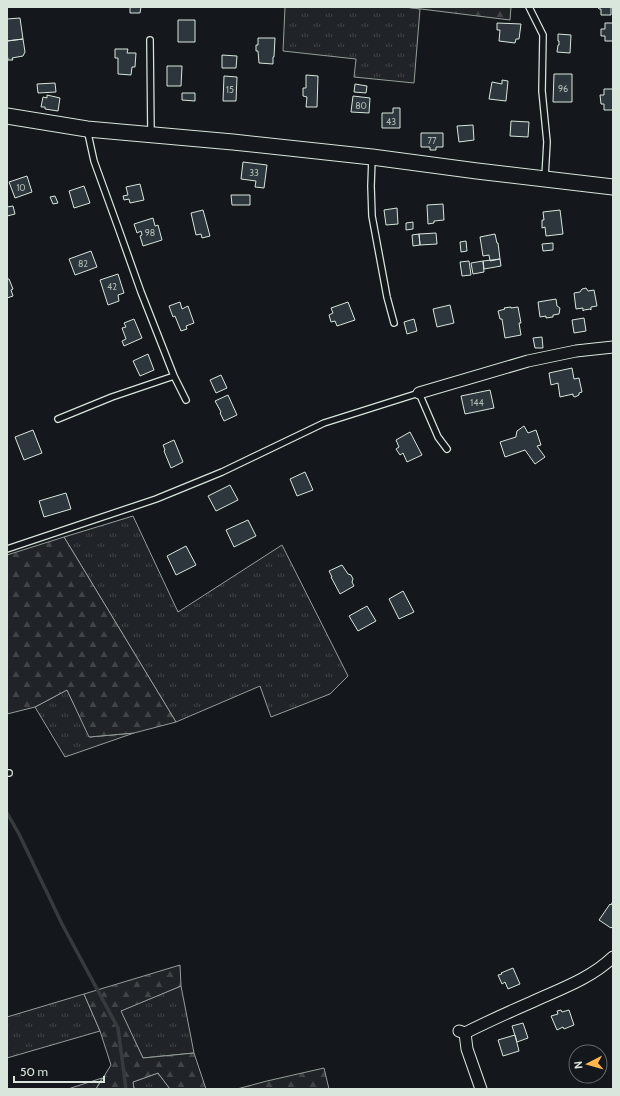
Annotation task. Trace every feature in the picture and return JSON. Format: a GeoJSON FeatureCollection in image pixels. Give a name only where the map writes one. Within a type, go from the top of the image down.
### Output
{"type":"FeatureCollection","features":[{"type":"Feature","properties":{"kind":"main road"},"geometry":{"type":"LineString","coordinates":[[7,116],[87,129],[217,140],[372,157],[613,187]]}},
{"type":"Feature","properties":{"kind":"street"},"geometry":{"type":"LineString","coordinates":[[419,393],[528,361],[576,351],[613,347]]}},
{"type":"Feature","properties":{"kind":"street"},"geometry":{"type":"LineString","coordinates":[[481,1089],[462,1032],[589,976],[613,958]]}},
{"type":"Feature","properties":{"kind":"lane"},"geometry":{"type":"LineString","coordinates":[[530,7],[542,35],[542,91],[547,142],[545,179]]}},
{"type":"Feature","properties":{"kind":"lane"},"geometry":{"type":"LineString","coordinates":[[150,40],[151,135]]}},
{"type":"Feature","properties":{"kind":"lane"},"geometry":{"type":"LineString","coordinates":[[87,129],[94,161],[141,292],[174,376],[186,400]]}},
{"type":"Feature","properties":{"kind":"lane"},"geometry":{"type":"LineString","coordinates":[[372,157],[372,216],[387,297],[394,323]]}},
{"type":"Feature","properties":{"kind":"lane"},"geometry":{"type":"LineString","coordinates":[[58,419],[112,397],[174,376]]}},
{"type":"Feature","properties":{"kind":"lane"},"geometry":{"type":"LineString","coordinates":[[7,549],[156,499],[222,472],[324,423],[419,393],[438,437],[447,449]]}},
{"type":"Feature","properties":{"kind":"green space"},"geometry":{"type":"Polygon","coordinates":[[[285,7],[405,7],[420,9],[414,83],[354,77],[356,59],[283,51],[285,7]]]}},
{"type":"Feature","properties":{"kind":"green space"},"geometry":{"type":"Polygon","coordinates":[[[405,7],[511,7],[510,20],[405,7]]]}},
{"type":"Feature","properties":{"kind":"green space"},"geometry":{"type":"Polygon","coordinates":[[[133,516],[178,612],[282,545],[348,676],[330,694],[271,717],[260,686],[176,722],[64,537],[133,516]]]}},
{"type":"Feature","properties":{"kind":"green space"},"geometry":{"type":"Polygon","coordinates":[[[64,537],[176,722],[134,733],[89,737],[67,690],[35,707],[7,714],[7,555],[64,537]]]}},
{"type":"Feature","properties":{"kind":"green space"},"geometry":{"type":"Polygon","coordinates":[[[67,690],[90,737],[134,733],[65,757],[35,707],[67,690]]]}},
{"type":"Feature","properties":{"kind":"green space"},"geometry":{"type":"Polygon","coordinates":[[[180,965],[181,986],[121,1011],[143,1058],[194,1053],[206,1089],[170,1089],[158,1073],[133,1082],[134,1089],[96,1089],[111,1065],[100,1031],[84,994],[180,965]]]}},
{"type":"Feature","properties":{"kind":"green space"},"geometry":{"type":"Polygon","coordinates":[[[181,986],[194,1053],[143,1058],[120,1011],[181,986]]]}},
{"type":"Feature","properties":{"kind":"green space"},"geometry":{"type":"Polygon","coordinates":[[[84,994],[100,1031],[7,1058],[7,1017],[84,994]]]}},
{"type":"Feature","properties":{"kind":"green space"},"geometry":{"type":"Polygon","coordinates":[[[324,1068],[329,1089],[237,1089],[267,1081],[324,1068]]]}},
{"type":"Feature","properties":{"kind":"green space"},"geometry":{"type":"Polygon","coordinates":[[[158,1073],[170,1089],[134,1089],[133,1082],[158,1073]]]}},
{"type":"Feature","properties":{"kind":"green space"},"geometry":{"type":"Polygon","coordinates":[[[102,1078],[96,1089],[68,1089],[102,1078]]]}},
{"type":"Feature","properties":{"kind":"building"},"geometry":{"type":"Polygon","coordinates":[[[130,7],[141,7],[140,13],[130,13],[130,7]]]}},
{"type":"Feature","properties":{"kind":"building"},"geometry":{"type":"Polygon","coordinates":[[[598,7],[611,7],[611,15],[601,15],[601,9],[598,7]]]}},
{"type":"Feature","properties":{"kind":"building"},"geometry":{"type":"Polygon","coordinates":[[[20,18],[23,39],[7,41],[7,19],[20,18]]]}},
{"type":"Feature","properties":{"kind":"building"},"geometry":{"type":"Polygon","coordinates":[[[178,20],[195,20],[195,42],[178,42],[178,20]]]}},
{"type":"Feature","properties":{"kind":"building"},"geometry":{"type":"Polygon","coordinates":[[[497,23],[521,24],[519,39],[516,39],[515,43],[499,41],[500,30],[497,30],[497,23]]]}},
{"type":"Feature","properties":{"kind":"building"},"geometry":{"type":"Polygon","coordinates":[[[605,23],[613,23],[613,41],[605,41],[605,36],[601,36],[601,29],[605,29],[605,23]]]}},
{"type":"Feature","properties":{"kind":"building"},"geometry":{"type":"Polygon","coordinates":[[[558,34],[571,35],[570,53],[557,52],[559,45],[558,34]]]}},
{"type":"Feature","properties":{"kind":"building"},"geometry":{"type":"Polygon","coordinates":[[[258,38],[275,38],[273,64],[259,63],[258,51],[256,51],[258,38]]]}},
{"type":"Feature","properties":{"kind":"building"},"geometry":{"type":"Polygon","coordinates":[[[23,39],[25,52],[23,56],[12,58],[13,60],[8,60],[7,41],[23,39]]]}},
{"type":"Feature","properties":{"kind":"building"},"geometry":{"type":"Polygon","coordinates":[[[115,49],[128,49],[127,53],[136,53],[135,67],[132,67],[131,75],[118,74],[118,58],[115,58],[115,49]]]}},
{"type":"Feature","properties":{"kind":"building"},"geometry":{"type":"Polygon","coordinates":[[[222,55],[237,56],[236,68],[222,68],[222,55]]]}},
{"type":"Feature","properties":{"kind":"building"},"geometry":{"type":"Polygon","coordinates":[[[167,66],[182,66],[181,86],[167,86],[167,66]]]}},
{"type":"Feature","properties":{"kind":"building"},"geometry":{"type":"Polygon","coordinates":[[[554,74],[572,74],[572,102],[553,102],[554,74]]]}},
{"type":"Feature","properties":{"kind":"building"},"geometry":{"type":"Polygon","coordinates":[[[306,75],[318,76],[317,107],[306,107],[307,97],[303,96],[303,88],[306,88],[306,75]]]}},
{"type":"Feature","properties":{"kind":"building"},"geometry":{"type":"Polygon","coordinates":[[[224,76],[237,77],[236,101],[223,101],[224,76]]]}},
{"type":"Feature","properties":{"kind":"building"},"geometry":{"type":"Polygon","coordinates":[[[502,80],[508,81],[506,101],[489,99],[492,82],[502,84],[502,80]]]}},
{"type":"Feature","properties":{"kind":"building"},"geometry":{"type":"Polygon","coordinates":[[[55,83],[56,92],[38,93],[37,84],[55,83]]]}},
{"type":"Feature","properties":{"kind":"building"},"geometry":{"type":"Polygon","coordinates":[[[355,84],[367,86],[366,93],[354,92],[355,84]]]}},
{"type":"Feature","properties":{"kind":"building"},"geometry":{"type":"Polygon","coordinates":[[[604,89],[613,89],[613,110],[604,110],[604,104],[601,104],[600,95],[604,95],[604,89]]]}},
{"type":"Feature","properties":{"kind":"building"},"geometry":{"type":"Polygon","coordinates":[[[182,93],[195,93],[195,101],[182,100],[182,93]]]}},
{"type":"Feature","properties":{"kind":"building"},"geometry":{"type":"Polygon","coordinates":[[[47,95],[60,98],[58,111],[41,107],[43,97],[47,98],[47,95]]]}},
{"type":"Feature","properties":{"kind":"building"},"geometry":{"type":"Polygon","coordinates":[[[353,96],[370,98],[369,113],[351,112],[353,96]]]}},
{"type":"Feature","properties":{"kind":"building"},"geometry":{"type":"Polygon","coordinates":[[[393,108],[400,108],[400,128],[382,128],[382,113],[393,113],[393,108]]]}},
{"type":"Feature","properties":{"kind":"building"},"geometry":{"type":"Polygon","coordinates":[[[511,121],[529,122],[528,137],[510,136],[511,121]]]}},
{"type":"Feature","properties":{"kind":"building"},"geometry":{"type":"Polygon","coordinates":[[[473,125],[474,140],[459,142],[457,126],[473,125]]]}},
{"type":"Feature","properties":{"kind":"building"},"geometry":{"type":"Polygon","coordinates":[[[421,133],[443,133],[443,147],[436,147],[436,150],[430,150],[430,147],[421,147],[421,133]]]}},
{"type":"Feature","properties":{"kind":"building"},"geometry":{"type":"Polygon","coordinates":[[[243,162],[267,165],[264,188],[255,187],[256,181],[241,179],[243,162]]]}},
{"type":"Feature","properties":{"kind":"building"},"geometry":{"type":"Polygon","coordinates":[[[27,176],[32,192],[15,198],[9,182],[27,176]]]}},
{"type":"Feature","properties":{"kind":"building"},"geometry":{"type":"Polygon","coordinates":[[[140,184],[144,200],[130,203],[129,199],[124,200],[123,196],[128,195],[126,187],[140,184]]]}},
{"type":"Feature","properties":{"kind":"building"},"geometry":{"type":"Polygon","coordinates":[[[84,186],[90,203],[74,208],[69,191],[84,186]]]}},
{"type":"Feature","properties":{"kind":"building"},"geometry":{"type":"Polygon","coordinates":[[[231,195],[250,195],[250,205],[232,205],[231,195]]]}},
{"type":"Feature","properties":{"kind":"building"},"geometry":{"type":"Polygon","coordinates":[[[55,196],[58,203],[53,204],[50,197],[55,196]]]}},
{"type":"Feature","properties":{"kind":"building"},"geometry":{"type":"Polygon","coordinates":[[[443,204],[444,220],[434,221],[434,223],[428,224],[427,205],[443,204]]]}},
{"type":"Feature","properties":{"kind":"building"},"geometry":{"type":"Polygon","coordinates":[[[13,206],[15,214],[7,216],[7,207],[13,206]]]}},
{"type":"Feature","properties":{"kind":"building"},"geometry":{"type":"Polygon","coordinates":[[[397,208],[398,224],[386,225],[384,210],[397,208]]]}},
{"type":"Feature","properties":{"kind":"building"},"geometry":{"type":"Polygon","coordinates":[[[203,210],[210,236],[202,238],[201,234],[196,235],[191,213],[203,210]]]}},
{"type":"Feature","properties":{"kind":"building"},"geometry":{"type":"Polygon","coordinates":[[[560,210],[563,234],[546,236],[545,227],[542,228],[542,220],[544,220],[543,212],[560,210]]]}},
{"type":"Feature","properties":{"kind":"building"},"geometry":{"type":"Polygon","coordinates":[[[153,218],[155,226],[158,225],[162,240],[143,246],[140,236],[142,235],[141,231],[137,233],[134,224],[153,218]]]}},
{"type":"Feature","properties":{"kind":"building"},"geometry":{"type":"Polygon","coordinates":[[[413,222],[413,229],[406,230],[406,223],[413,222]]]}},
{"type":"Feature","properties":{"kind":"building"},"geometry":{"type":"Polygon","coordinates":[[[436,233],[437,244],[420,245],[419,234],[436,233]]]}},
{"type":"Feature","properties":{"kind":"building"},"geometry":{"type":"Polygon","coordinates":[[[419,234],[420,245],[413,246],[412,235],[419,234]]]}},
{"type":"Feature","properties":{"kind":"building"},"geometry":{"type":"Polygon","coordinates":[[[495,234],[500,259],[490,261],[489,255],[483,256],[480,237],[495,234]]]}},
{"type":"Feature","properties":{"kind":"building"},"geometry":{"type":"Polygon","coordinates":[[[466,241],[467,251],[461,252],[460,242],[466,241]]]}},
{"type":"Feature","properties":{"kind":"building"},"geometry":{"type":"Polygon","coordinates":[[[553,243],[553,250],[543,251],[542,244],[553,243]]]}},
{"type":"Feature","properties":{"kind":"building"},"geometry":{"type":"Polygon","coordinates":[[[91,251],[97,267],[75,275],[69,259],[91,251]]]}},
{"type":"Feature","properties":{"kind":"building"},"geometry":{"type":"Polygon","coordinates":[[[500,259],[501,266],[484,269],[483,261],[500,259]]]}},
{"type":"Feature","properties":{"kind":"building"},"geometry":{"type":"Polygon","coordinates":[[[469,261],[471,275],[462,276],[460,262],[469,261]]]}},
{"type":"Feature","properties":{"kind":"building"},"geometry":{"type":"Polygon","coordinates":[[[483,261],[484,272],[473,274],[471,263],[483,261]]]}},
{"type":"Feature","properties":{"kind":"building"},"geometry":{"type":"Polygon","coordinates":[[[118,274],[124,293],[118,295],[119,301],[108,305],[100,280],[118,274]]]}},
{"type":"Feature","properties":{"kind":"building"},"geometry":{"type":"Polygon","coordinates":[[[7,279],[9,279],[13,289],[11,290],[13,296],[7,298],[7,279]]]}},
{"type":"Feature","properties":{"kind":"building"},"geometry":{"type":"Polygon","coordinates":[[[586,288],[588,291],[594,290],[597,306],[591,307],[591,310],[583,311],[583,308],[576,309],[574,293],[580,292],[582,289],[586,288]]]}},
{"type":"Feature","properties":{"kind":"building"},"geometry":{"type":"Polygon","coordinates":[[[556,299],[557,306],[560,308],[559,314],[553,315],[553,317],[540,317],[538,302],[556,299]]]}},
{"type":"Feature","properties":{"kind":"building"},"geometry":{"type":"Polygon","coordinates":[[[180,302],[182,309],[188,306],[194,323],[186,326],[187,329],[181,331],[169,306],[180,302]]]}},
{"type":"Feature","properties":{"kind":"building"},"geometry":{"type":"Polygon","coordinates":[[[348,302],[355,320],[337,326],[335,321],[331,322],[329,315],[333,313],[331,308],[348,302]]]}},
{"type":"Feature","properties":{"kind":"building"},"geometry":{"type":"Polygon","coordinates":[[[450,305],[454,323],[437,327],[433,309],[450,305]]]}},
{"type":"Feature","properties":{"kind":"building"},"geometry":{"type":"Polygon","coordinates":[[[511,307],[518,307],[521,323],[519,323],[521,335],[505,338],[502,319],[500,319],[498,311],[511,307]]]}},
{"type":"Feature","properties":{"kind":"building"},"geometry":{"type":"Polygon","coordinates":[[[584,318],[586,331],[574,333],[572,320],[584,318]]]}},
{"type":"Feature","properties":{"kind":"building"},"geometry":{"type":"Polygon","coordinates":[[[134,319],[142,338],[124,346],[122,341],[126,339],[122,328],[126,327],[124,323],[134,319]]]}},
{"type":"Feature","properties":{"kind":"building"},"geometry":{"type":"Polygon","coordinates":[[[414,319],[417,331],[407,334],[404,322],[414,319]]]}},
{"type":"Feature","properties":{"kind":"building"},"geometry":{"type":"Polygon","coordinates":[[[542,337],[543,348],[535,348],[533,338],[542,337]]]}},
{"type":"Feature","properties":{"kind":"building"},"geometry":{"type":"Polygon","coordinates":[[[148,354],[154,370],[140,376],[133,361],[148,354]]]}},
{"type":"Feature","properties":{"kind":"building"},"geometry":{"type":"Polygon","coordinates":[[[572,368],[574,379],[579,378],[582,392],[575,397],[573,394],[560,397],[558,383],[551,385],[549,373],[572,368]]]}},
{"type":"Feature","properties":{"kind":"building"},"geometry":{"type":"Polygon","coordinates":[[[221,375],[227,388],[216,393],[210,380],[221,375]]]}},
{"type":"Feature","properties":{"kind":"building"},"geometry":{"type":"Polygon","coordinates":[[[490,390],[494,408],[465,414],[461,396],[490,390]]]}},
{"type":"Feature","properties":{"kind":"building"},"geometry":{"type":"Polygon","coordinates":[[[228,395],[237,415],[224,421],[215,401],[228,395]]]}},
{"type":"Feature","properties":{"kind":"building"},"geometry":{"type":"Polygon","coordinates":[[[524,426],[528,433],[536,430],[541,445],[537,446],[545,457],[535,464],[525,450],[505,457],[500,442],[516,437],[517,431],[524,426]]]}},
{"type":"Feature","properties":{"kind":"building"},"geometry":{"type":"Polygon","coordinates":[[[33,430],[42,453],[24,460],[15,437],[33,430]]]}},
{"type":"Feature","properties":{"kind":"building"},"geometry":{"type":"Polygon","coordinates":[[[410,432],[422,455],[407,462],[403,453],[400,455],[396,449],[399,447],[396,440],[410,432]]]}},
{"type":"Feature","properties":{"kind":"building"},"geometry":{"type":"Polygon","coordinates":[[[174,440],[183,462],[171,468],[163,445],[174,440]]]}},
{"type":"Feature","properties":{"kind":"building"},"geometry":{"type":"Polygon","coordinates":[[[305,472],[313,490],[297,496],[290,479],[305,472]]]}},
{"type":"Feature","properties":{"kind":"building"},"geometry":{"type":"Polygon","coordinates":[[[230,485],[238,500],[216,511],[208,496],[230,485]]]}},
{"type":"Feature","properties":{"kind":"building"},"geometry":{"type":"Polygon","coordinates":[[[66,493],[71,509],[44,517],[39,501],[66,493]]]}},
{"type":"Feature","properties":{"kind":"building"},"geometry":{"type":"Polygon","coordinates":[[[248,520],[256,536],[234,547],[226,530],[248,520]]]}},
{"type":"Feature","properties":{"kind":"building"},"geometry":{"type":"Polygon","coordinates":[[[186,546],[196,565],[176,575],[167,556],[186,546]]]}},
{"type":"Feature","properties":{"kind":"building"},"geometry":{"type":"Polygon","coordinates":[[[342,565],[348,574],[351,575],[354,586],[340,594],[329,571],[342,565]]]}},
{"type":"Feature","properties":{"kind":"building"},"geometry":{"type":"Polygon","coordinates":[[[403,591],[414,612],[399,619],[389,599],[403,591]]]}},
{"type":"Feature","properties":{"kind":"building"},"geometry":{"type":"Polygon","coordinates":[[[367,606],[376,621],[358,631],[349,616],[367,606]]]}},
{"type":"Feature","properties":{"kind":"building"},"geometry":{"type":"Polygon","coordinates":[[[613,901],[613,926],[611,928],[599,920],[613,901]]]}},
{"type":"Feature","properties":{"kind":"building"},"geometry":{"type":"Polygon","coordinates":[[[513,968],[520,984],[508,989],[505,982],[502,984],[498,975],[513,968]]]}},
{"type":"Feature","properties":{"kind":"building"},"geometry":{"type":"Polygon","coordinates":[[[561,1010],[562,1012],[569,1010],[574,1025],[557,1030],[551,1016],[558,1014],[557,1011],[561,1010]]]}},
{"type":"Feature","properties":{"kind":"building"},"geometry":{"type":"Polygon","coordinates":[[[523,1023],[528,1038],[517,1042],[512,1026],[523,1023]]]}},
{"type":"Feature","properties":{"kind":"building"},"geometry":{"type":"Polygon","coordinates":[[[515,1035],[519,1051],[503,1056],[498,1040],[515,1035]]]}},
{"type":"Feature","properties":{"kind":"waterway"},"geometry":{"type":"LineString","coordinates":[[7,813],[19,834],[62,924],[118,1028],[126,1089]]}}]}
